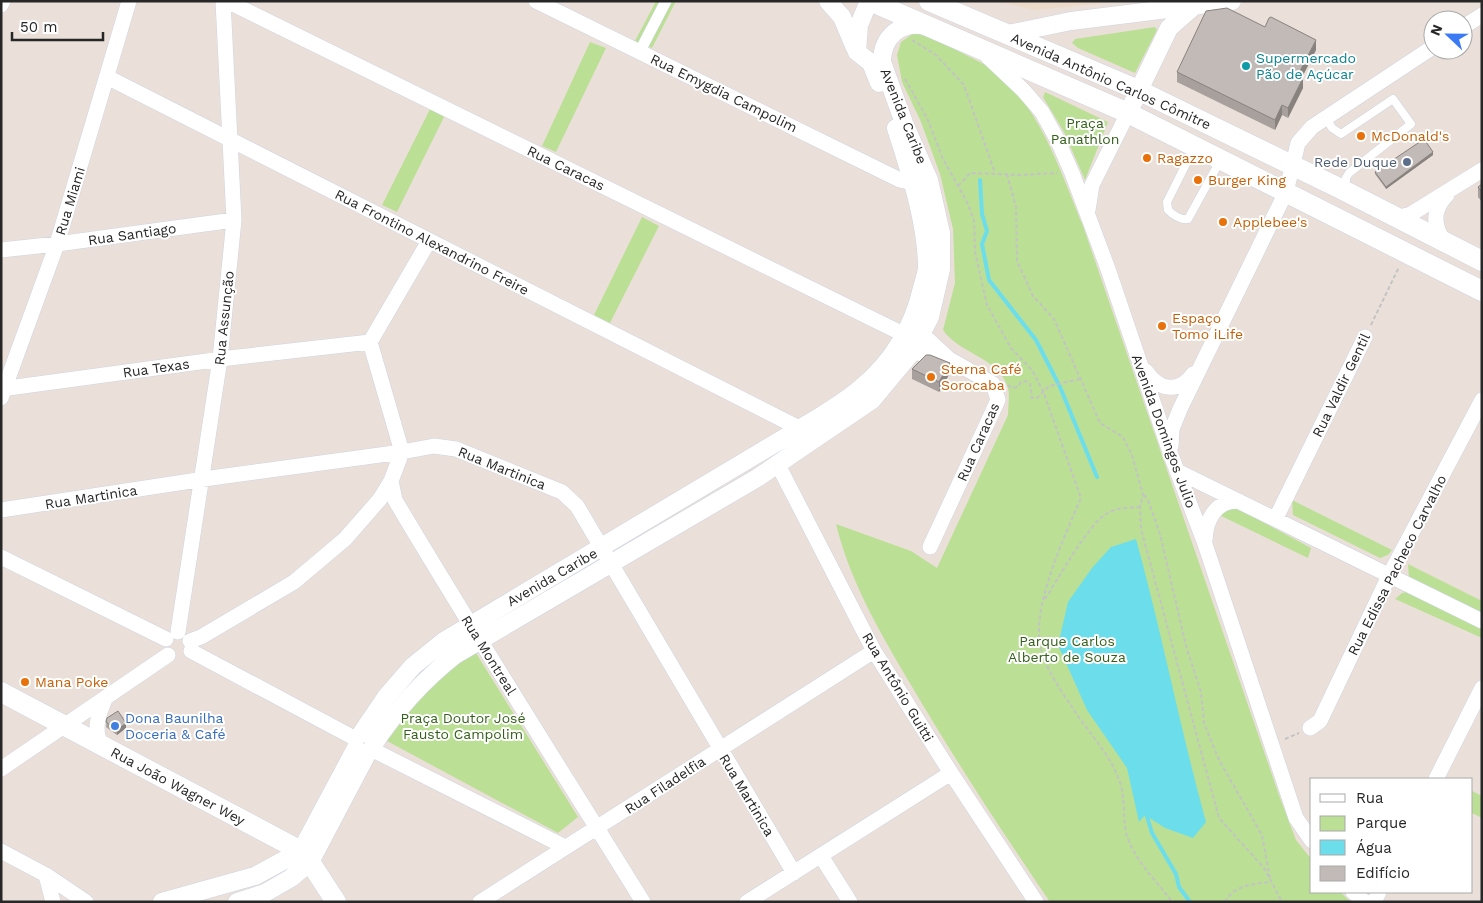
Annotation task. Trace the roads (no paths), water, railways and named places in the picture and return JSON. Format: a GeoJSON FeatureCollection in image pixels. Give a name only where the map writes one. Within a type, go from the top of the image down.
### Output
{"type":"FeatureCollection","features":[{"type":"Feature","properties":{"kind":"main road","name":"Avenida Antônio Carlos Cômitre"},"geometry":{"type":"LineString","coordinates":[[870,1],[1128,113],[1482,291]]}},
{"type":"Feature","properties":{"kind":"main road"},"geometry":{"type":"LineString","coordinates":[[905,1],[970,30],[1008,34]]}},
{"type":"Feature","properties":{"kind":"main road","name":"Avenida Antônio Carlos Cômitre"},"geometry":{"type":"LineString","coordinates":[[929,1],[1138,90],[1291,164],[1482,261]]}},
{"type":"Feature","properties":{"kind":"main road","name":"Rua João Wagner Wey"},"geometry":{"type":"LineString","coordinates":[[1,692],[305,857],[336,902]]}},
{"type":"Feature","properties":{"kind":"street"},"geometry":{"type":"LineString","coordinates":[[1,5],[3,1]]}},
{"type":"Feature","properties":{"kind":"street","name":"Rua Miami"},"geometry":{"type":"LineString","coordinates":[[2,392],[57,244],[129,1]]}},
{"type":"Feature","properties":{"kind":"street","name":"Rua Assunção"},"geometry":{"type":"LineString","coordinates":[[168,655],[165,648],[181,641],[201,480],[220,360],[234,220],[223,1]]}},
{"type":"Feature","properties":{"kind":"street","name":"Rua Caracas"},"geometry":{"type":"LineString","coordinates":[[227,1],[913,340],[993,384],[998,400],[930,547]]}},
{"type":"Feature","properties":{"kind":"street","name":"Rua Emygdia Campolim"},"geometry":{"type":"LineString","coordinates":[[536,1],[900,180],[921,181]]}},
{"type":"Feature","properties":{"kind":"street"},"geometry":{"type":"LineString","coordinates":[[640,52],[666,1]]}},
{"type":"Feature","properties":{"kind":"street","name":"Avenida Caribe"},"geometry":{"type":"LineString","coordinates":[[828,1],[842,18],[857,52],[871,63],[894,122],[921,181]]}},
{"type":"Feature","properties":{"kind":"street"},"geometry":{"type":"LineString","coordinates":[[857,52],[859,25],[870,1]]}},
{"type":"Feature","properties":{"kind":"street"},"geometry":{"type":"LineString","coordinates":[[1008,34],[1071,21],[1232,1]]}},
{"type":"Feature","properties":{"kind":"street"},"geometry":{"type":"LineString","coordinates":[[1088,214],[1092,185],[1169,28],[1196,4]]}},
{"type":"Feature","properties":{"kind":"street","name":"Avenida Caribe"},"geometry":{"type":"LineString","coordinates":[[237,902],[265,894],[291,878],[305,857],[364,745],[386,697],[413,666],[444,641],[767,448],[793,439],[872,400],[913,340],[917,311],[927,268],[921,181],[904,123],[882,62],[882,52],[896,30],[908,24],[929,26]]}},
{"type":"Feature","properties":{"kind":"street","name":"Avenida Domingos Julio"},"geometry":{"type":"LineString","coordinates":[[974,47],[1003,70],[1042,112],[1057,139],[1072,173],[1204,541],[1296,818],[1310,838]]}},
{"type":"Feature","properties":{"kind":"street"},"geometry":{"type":"LineString","coordinates":[[1172,455],[1172,429],[1286,192],[1291,164],[1302,137],[1326,118],[1423,54]]}},
{"type":"Feature","properties":{"kind":"street","name":"Rua Frontino Alexandrino Freire"},"geometry":{"type":"LineString","coordinates":[[107,77],[758,407],[793,439]]}},
{"type":"Feature","properties":{"kind":"street"},"geometry":{"type":"LineString","coordinates":[[1397,218],[1411,214],[1482,170]]}},
{"type":"Feature","properties":{"kind":"street"},"geometry":{"type":"LineString","coordinates":[[1435,223],[1441,200],[1449,192]]}},
{"type":"Feature","properties":{"kind":"street"},"geometry":{"type":"LineString","coordinates":[[1423,207],[1435,223],[1438,234],[1445,243]]}},
{"type":"Feature","properties":{"kind":"street","name":"Rua Santiago"},"geometry":{"type":"LineString","coordinates":[[1,250],[234,220]]}},
{"type":"Feature","properties":{"kind":"street"},"geometry":{"type":"LineString","coordinates":[[181,641],[201,637],[294,582],[345,539],[380,499],[391,481],[402,452],[370,342],[430,241]]}},
{"type":"Feature","properties":{"kind":"street","name":"Rua Valdir Gentil"},"geometry":{"type":"LineString","coordinates":[[1276,518],[1365,337]]}},
{"type":"Feature","properties":{"kind":"street","name":"Avenida Caribe"},"geometry":{"type":"LineString","coordinates":[[364,745],[426,678],[455,655],[611,564],[776,464],[793,439],[861,388],[913,340]]}},
{"type":"Feature","properties":{"kind":"street","name":"Rua Texas"},"geometry":{"type":"LineString","coordinates":[[2,392],[220,360],[370,342]]}},
{"type":"Feature","properties":{"kind":"street"},"geometry":{"type":"LineString","coordinates":[[1138,360],[1158,385],[1176,388],[1183,386],[1191,378],[1209,351]]}},
{"type":"Feature","properties":{"kind":"street","name":"Rua Edissa Pacheco Carvalho"},"geometry":{"type":"LineString","coordinates":[[1310,728],[1320,721],[1390,574],[1482,400]]}},
{"type":"Feature","properties":{"kind":"street","name":"Rua Martinica"},"geometry":{"type":"LineString","coordinates":[[1,510],[434,446],[456,449],[562,492],[576,506],[794,873]]}},
{"type":"Feature","properties":{"kind":"street"},"geometry":{"type":"LineString","coordinates":[[767,448],[767,460],[776,464]]}},
{"type":"Feature","properties":{"kind":"street","name":"Rua Antônio Guitti"},"geometry":{"type":"LineString","coordinates":[[776,464],[874,651],[1036,902]]}},
{"type":"Feature","properties":{"kind":"street"},"geometry":{"type":"LineString","coordinates":[[1179,472],[1482,620]]}},
{"type":"Feature","properties":{"kind":"street","name":"Rua Montreal"},"geometry":{"type":"LineString","coordinates":[[391,481],[395,500],[469,625],[598,827],[643,902]]}},
{"type":"Feature","properties":{"kind":"street"},"geometry":{"type":"LineString","coordinates":[[1204,541],[1205,529],[1212,513],[1224,503],[1239,501]]}},
{"type":"Feature","properties":{"kind":"street"},"geometry":{"type":"LineString","coordinates":[[1,557],[181,641],[364,745],[566,847]]}},
{"type":"Feature","properties":{"kind":"street"},"geometry":{"type":"LineString","coordinates":[[1,769],[168,655],[181,659],[181,641]]}},
{"type":"Feature","properties":{"kind":"street","name":"Rua Filadelfia"},"geometry":{"type":"LineString","coordinates":[[480,902],[874,651]]}},
{"type":"Feature","properties":{"kind":"street"},"geometry":{"type":"LineString","coordinates":[[1437,778],[1482,688]]}},
{"type":"Feature","properties":{"kind":"street"},"geometry":{"type":"LineString","coordinates":[[102,746],[97,738],[97,723],[106,697]]}},
{"type":"Feature","properties":{"kind":"street"},"geometry":{"type":"LineString","coordinates":[[747,902],[951,773]]}},
{"type":"Feature","properties":{"kind":"street"},"geometry":{"type":"LineString","coordinates":[[1,851],[46,875],[86,902]]}},
{"type":"Feature","properties":{"kind":"street"},"geometry":{"type":"LineString","coordinates":[[821,856],[850,902]]}},
{"type":"Feature","properties":{"kind":"street"},"geometry":{"type":"LineString","coordinates":[[162,902],[255,876],[305,857]]}},
{"type":"Feature","properties":{"kind":"street"},"geometry":{"type":"LineString","coordinates":[[46,875],[53,902]]}},
{"type":"Feature","properties":{"kind":"street"},"geometry":{"type":"LineString","coordinates":[[1354,893],[1365,902]]}},
{"type":"Feature","properties":{"kind":"lane"},"geometry":{"type":"LineString","coordinates":[[1326,118],[1332,128],[1341,134],[1392,99],[1411,124],[1349,173],[1345,183],[1347,192]]}},
{"type":"Feature","properties":{"kind":"lane"},"geometry":{"type":"LineString","coordinates":[[1195,146],[1167,202],[1168,210],[1182,220],[1188,219],[1221,159]]}},
{"type":"Feature","properties":{"kind":"water"},"geometry":{"type":"Polygon","coordinates":[[[1136,539],[1206,822],[1193,838],[1165,828],[1145,815],[1139,822],[1127,768],[1087,710],[1058,645],[1068,602],[1092,568],[1111,547],[1136,539]]]}},
{"type":"Feature","properties":{"kind":"waterway"},"geometry":{"type":"LineString","coordinates":[[980,180],[982,214],[987,231],[982,244],[989,280],[1036,340],[1060,387],[1097,477]]}},
{"type":"Feature","properties":{"kind":"waterway"},"geometry":{"type":"LineString","coordinates":[[1146,813],[1152,833],[1176,874],[1179,887],[1190,902]]}},
{"type":"Feature","properties":{"kind":"place","name":"Supermercado Pão de Açúcar"},"geometry":{"type":"Point","coordinates":[1246,66]}},
{"type":"Feature","properties":{"kind":"place","name":"McDonald's"},"geometry":{"type":"Point","coordinates":[1361,136]}},
{"type":"Feature","properties":{"kind":"place","name":"Ragazzo"},"geometry":{"type":"Point","coordinates":[1147,158]}},
{"type":"Feature","properties":{"kind":"place","name":"Rede Duque"},"geometry":{"type":"Point","coordinates":[1407,162]}},
{"type":"Feature","properties":{"kind":"place","name":"Burger King"},"geometry":{"type":"Point","coordinates":[1198,180]}},
{"type":"Feature","properties":{"kind":"place","name":"Applebee's"},"geometry":{"type":"Point","coordinates":[1223,222]}},
{"type":"Feature","properties":{"kind":"place","name":"Espaço Tomo iLife"},"geometry":{"type":"Point","coordinates":[1162,326]}},
{"type":"Feature","properties":{"kind":"place","name":"Sterna Café Sorocaba"},"geometry":{"type":"Point","coordinates":[931,377]}},
{"type":"Feature","properties":{"kind":"place","name":"Mana Poke"},"geometry":{"type":"Point","coordinates":[25,682]}},
{"type":"Feature","properties":{"kind":"place","name":"Dona Baunilha Doceria & Café"},"geometry":{"type":"Point","coordinates":[115,726]}},
{"type":"Feature","properties":{"kind":"park label","name":"Praça Panathlon"},"geometry":{"type":"Point","coordinates":[1085,132]}},
{"type":"Feature","properties":{"kind":"park label","name":"Parque Carlos Alberto de Souza"},"geometry":{"type":"Point","coordinates":[1067,650]}},
{"type":"Feature","properties":{"kind":"park label","name":"Praça Doutor José Fausto Campolim"},"geometry":{"type":"Point","coordinates":[463,726]}}]}
